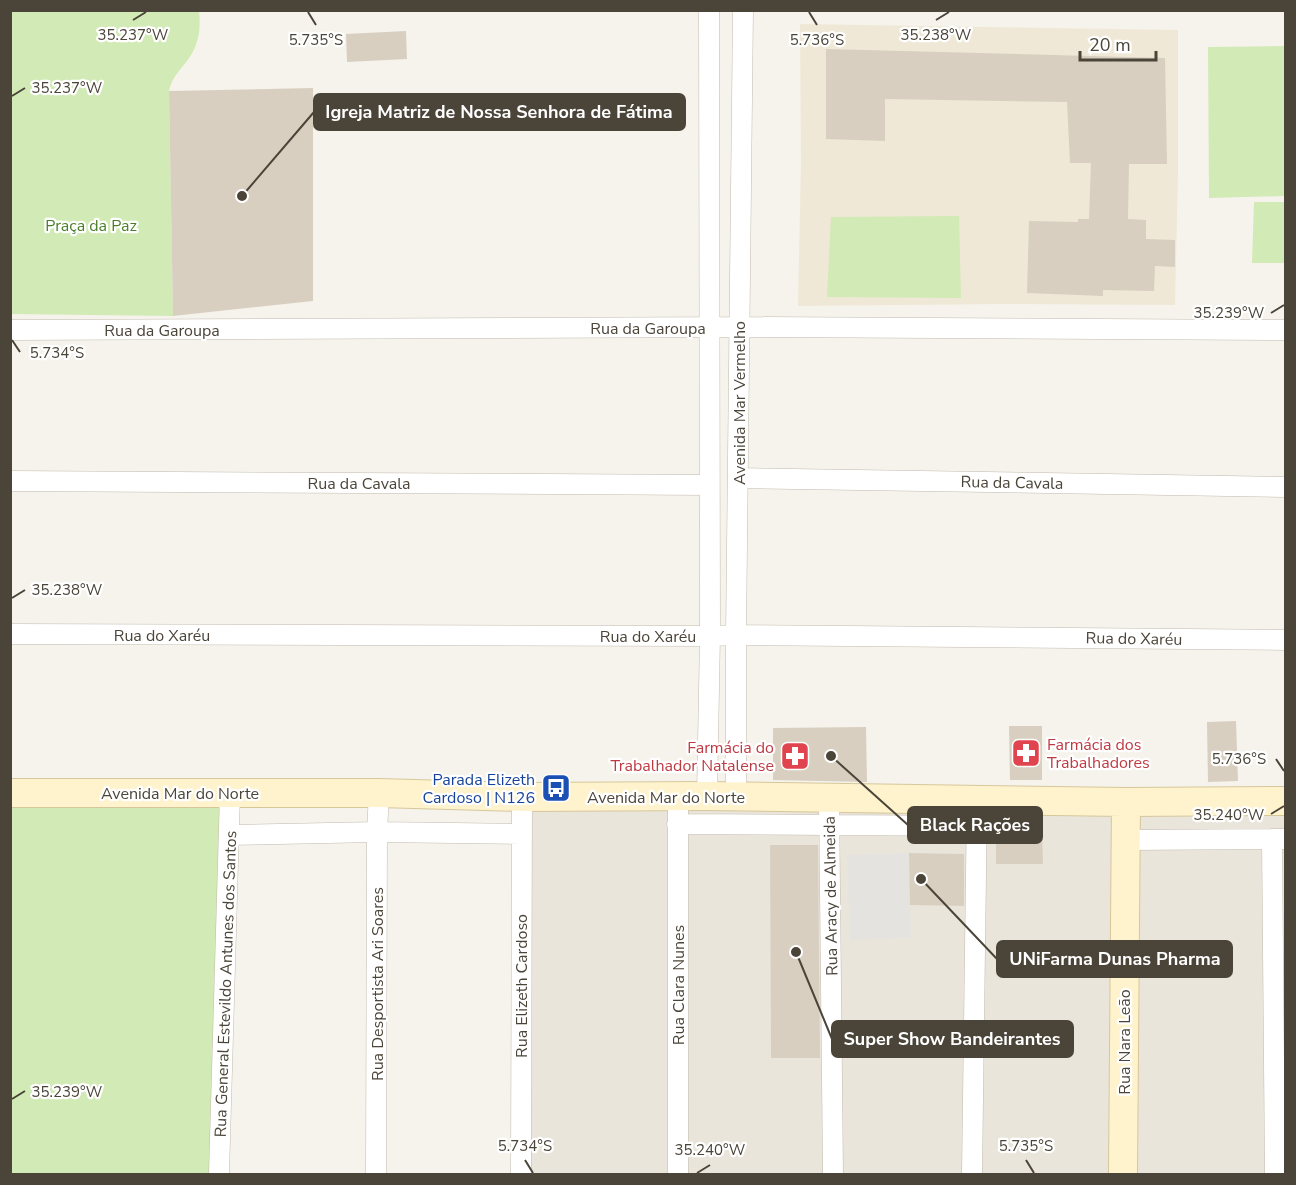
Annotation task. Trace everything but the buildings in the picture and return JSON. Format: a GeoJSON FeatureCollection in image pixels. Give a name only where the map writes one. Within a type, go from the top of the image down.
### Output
{"type":"FeatureCollection","features":[{"type":"Feature","properties":{"kind":"street","name":"Avenida Mar Vermelho"},"geometry":{"type":"LineString","coordinates":[[708,796],[709,10]]}},
{"type":"Feature","properties":{"kind":"street","name":"Avenida Mar Vermelho"},"geometry":{"type":"LineString","coordinates":[[736,796],[743,10]]}},
{"type":"Feature","properties":{"kind":"street","name":"Rua da Garoupa"},"geometry":{"type":"LineString","coordinates":[[10,330],[740,327],[1286,330]]}},
{"type":"Feature","properties":{"kind":"street","name":"Rua da Cavala"},"geometry":{"type":"LineString","coordinates":[[739,478],[1286,487]]}},
{"type":"Feature","properties":{"kind":"street","name":"Rua da Cavala"},"geometry":{"type":"LineString","coordinates":[[10,481],[708,485]]}},
{"type":"Feature","properties":{"kind":"street","name":"Rua do Xaréu"},"geometry":{"type":"LineString","coordinates":[[10,634],[710,636],[736,634],[1286,640]]}},
{"type":"Feature","properties":{"kind":"street","name":"Avenida Mar do Norte"},"geometry":{"type":"LineString","coordinates":[[10,793],[379,793],[522,797],[678,810],[708,796],[736,796],[829,811],[976,812],[1126,802],[1286,801]]}},
{"type":"Feature","properties":{"kind":"street","name":"Rua General Estevildo Antunes dos Santos"},"geometry":{"type":"LineString","coordinates":[[219,1174],[230,793]]}},
{"type":"Feature","properties":{"kind":"street","name":"Rua Desportista Ari Soares"},"geometry":{"type":"LineString","coordinates":[[376,1174],[379,793]]}},
{"type":"Feature","properties":{"kind":"street","name":"Rua Elizeth Cardoso"},"geometry":{"type":"LineString","coordinates":[[521,1174],[522,797]]}},
{"type":"Feature","properties":{"kind":"street","name":"Rua Nara Leão"},"geometry":{"type":"LineString","coordinates":[[1123,1174],[1126,802]]}},
{"type":"Feature","properties":{"kind":"street"},"geometry":{"type":"LineString","coordinates":[[678,810],[829,811]]}},
{"type":"Feature","properties":{"kind":"street","name":"Rua Clara Nunes"},"geometry":{"type":"LineString","coordinates":[[678,810],[678,1174]]}},
{"type":"Feature","properties":{"kind":"street","name":"Rua Aracy de Almeida"},"geometry":{"type":"LineString","coordinates":[[829,811],[833,1174]]}},
{"type":"Feature","properties":{"kind":"street"},"geometry":{"type":"LineString","coordinates":[[972,1174],[976,812]]}},
{"type":"Feature","properties":{"kind":"street"},"geometry":{"type":"LineString","coordinates":[[230,835],[377,832],[521,834]]}},
{"type":"Feature","properties":{"kind":"street"},"geometry":{"type":"LineString","coordinates":[[1126,840],[1279,839],[1275,1174]]}},
{"type":"Feature","properties":{"kind":"shaded area"},"geometry":{"type":"Polygon","coordinates":[[[800,24],[1178,30],[1175,305],[798,306],[801,162],[800,24]]]}},
{"type":"Feature","properties":{"kind":"shaded area"},"geometry":{"type":"Polygon","coordinates":[[[529,799],[1285,815],[1285,1174],[531,1174],[529,799]]]}},
{"type":"Feature","properties":{"kind":"shaded area"},"geometry":{"type":"Polygon","coordinates":[[[909,853],[911,938],[850,940],[847,855],[909,853]]]}},
{"type":"Feature","properties":{"kind":"green space","name":"Praça da Paz"},"geometry":{"type":"Polygon","coordinates":[[[11,11],[199,11],[200,23],[195,47],[175,77],[169,91],[173,316],[11,314],[11,11]]]}},
{"type":"Feature","properties":{"kind":"green space"},"geometry":{"type":"Polygon","coordinates":[[[1285,46],[1285,196],[1209,198],[1208,47],[1285,46]]]}},
{"type":"Feature","properties":{"kind":"green space"},"geometry":{"type":"Polygon","coordinates":[[[1254,202],[1285,202],[1285,263],[1252,263],[1254,202]]]}},
{"type":"Feature","properties":{"kind":"green space"},"geometry":{"type":"Polygon","coordinates":[[[959,216],[961,298],[827,297],[831,217],[959,216]]]}},
{"type":"Feature","properties":{"kind":"green space"},"geometry":{"type":"Polygon","coordinates":[[[11,795],[230,801],[218,1174],[11,1174],[11,795]]]}},
{"type":"Feature","properties":{"kind":"place","name":"Igreja Matriz de Nossa Senhora de Fátima"},"geometry":{"type":"Point","coordinates":[242,196]}},
{"type":"Feature","properties":{"kind":"place","name":"Farmácia dos Trabalhadores"},"geometry":{"type":"Point","coordinates":[1026,753]}},
{"type":"Feature","properties":{"kind":"place","name":"Farmácia do Trabalhador Natalense"},"geometry":{"type":"Point","coordinates":[795,756]}},
{"type":"Feature","properties":{"kind":"place","name":"Black Rações"},"geometry":{"type":"Point","coordinates":[831,756]}},
{"type":"Feature","properties":{"kind":"place","name":"Parada Elizeth Cardoso | N126"},"geometry":{"type":"Point","coordinates":[556,788]}},
{"type":"Feature","properties":{"kind":"place","name":"UNiFarma Dunas Pharma"},"geometry":{"type":"Point","coordinates":[921,879]}},
{"type":"Feature","properties":{"kind":"place","name":"Super Show Bandeirantes"},"geometry":{"type":"Point","coordinates":[796,952]}}]}
